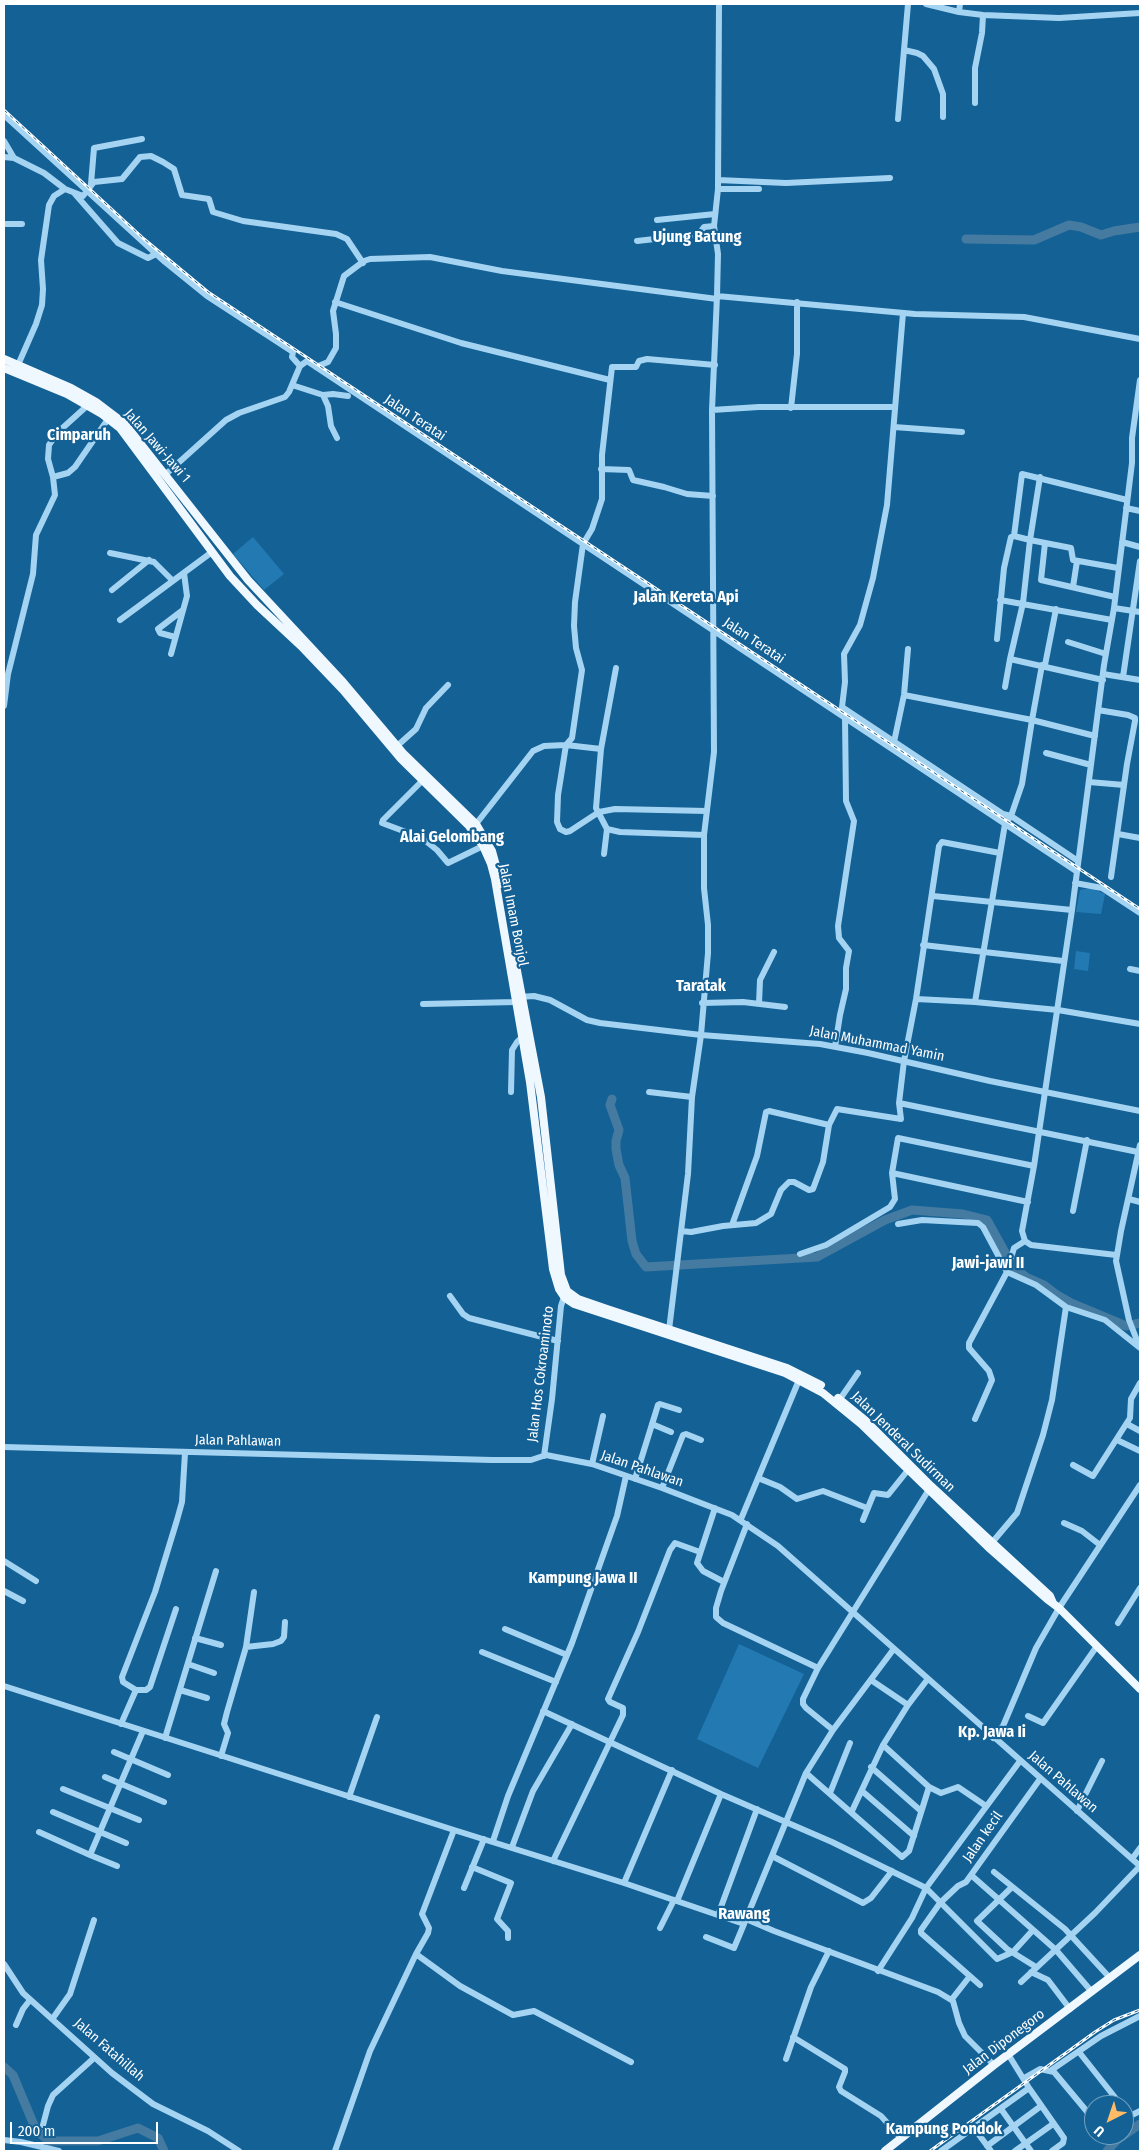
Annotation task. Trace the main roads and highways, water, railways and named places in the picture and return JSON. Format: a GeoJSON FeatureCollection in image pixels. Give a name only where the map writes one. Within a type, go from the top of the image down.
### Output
{"type":"FeatureCollection","features":[{"type":"Feature","properties":{"kind":"main road","name":"Jalan Jawi-Jawi 1"},"geometry":{"type":"LineString","coordinates":[[4,359],[71,388],[96,402],[122,426],[166,474],[238,568]]}},
{"type":"Feature","properties":{"kind":"main road","name":"Jalan Jawi-Jawi 1"},"geometry":{"type":"LineString","coordinates":[[4,368],[67,394],[122,426],[230,576]]}},
{"type":"Feature","properties":{"kind":"main road"},"geometry":{"type":"LineString","coordinates":[[183,512],[192,507]]}},
{"type":"Feature","properties":{"kind":"main road"},"geometry":{"type":"LineString","coordinates":[[230,576],[238,568]]}},
{"type":"Feature","properties":{"kind":"main road","name":"Jalan Imam Bonjol"},"geometry":{"type":"LineString","coordinates":[[238,568],[422,781],[476,824],[496,860],[522,1037],[565,1295]]}},
{"type":"Feature","properties":{"kind":"main road","name":"Jalan Imam Bonjol"},"geometry":{"type":"LineString","coordinates":[[230,576],[303,644]]}},
{"type":"Feature","properties":{"kind":"main road"},"geometry":{"type":"LineString","coordinates":[[240,587],[248,580]]}},
{"type":"Feature","properties":{"kind":"main road","name":"Jalan Imam Bonjol"},"geometry":{"type":"LineString","coordinates":[[377,727],[453,806],[469,826],[483,846],[491,864],[502,902]]}},
{"type":"Feature","properties":{"kind":"main road","name":"Jalan Imam Bonjol"},"geometry":{"type":"LineString","coordinates":[[517,998],[541,1098],[547,1190]]}},
{"type":"Feature","properties":{"kind":"main road"},"geometry":{"type":"LineString","coordinates":[[532,1099],[541,1098]]}},
{"type":"Feature","properties":{"kind":"main road","name":"Jalan Jenderal Sudirman"},"geometry":{"type":"LineString","coordinates":[[565,1295],[630,1320],[752,1358],[812,1386],[838,1404],[893,1451],[990,1545]]}},
{"type":"Feature","properties":{"kind":"main road","name":"Jalan Jenderal Sudirman"},"geometry":{"type":"LineString","coordinates":[[630,1320],[669,1330],[801,1374],[820,1384],[865,1420],[928,1491],[1050,1596],[1056,1605],[1140,1689]]}},
{"type":"Feature","properties":{"kind":"main road","name":"Jalan Diponegoro"},"geometry":{"type":"LineString","coordinates":[[885,2151],[1008,2054],[1140,1955]]}},
{"type":"Feature","properties":{"kind":"waterway"},"geometry":{"type":"LineString","coordinates":[[966,239],[1034,240],[1069,225],[1081,227],[1101,235],[1140,227]]}},
{"type":"Feature","properties":{"kind":"waterway"},"geometry":{"type":"LineString","coordinates":[[612,1099],[610,1105],[619,1130],[616,1149],[619,1165],[625,1178],[632,1241],[636,1254],[646,1267],[817,1257],[885,1220],[912,1210],[963,1214],[987,1220],[1007,1256],[1016,1269],[1026,1277],[1044,1285],[1071,1303],[1126,1326],[1140,1323]]}},
{"type":"Feature","properties":{"kind":"waterway"},"geometry":{"type":"LineString","coordinates":[[4,2067],[13,2075],[36,2130],[49,2141],[98,2141],[138,2128],[158,2138],[164,2151]]}},
{"type":"Feature","properties":{"kind":"waterway"},"geometry":{"type":"LineString","coordinates":[[1107,2151],[1117,2140],[1140,2124]]}},
{"type":"Feature","properties":{"kind":"railway"},"geometry":{"type":"LineString","coordinates":[[4,110],[144,239],[208,292],[1140,909]]}},
{"type":"Feature","properties":{"kind":"railway"},"geometry":{"type":"LineString","coordinates":[[930,2151],[1095,2032],[1114,2020],[1140,2010]]}},
{"type":"Feature","properties":{"kind":"district","name":"Ujung Batung"},"geometry":{"type":"Point","coordinates":[697,238]}},
{"type":"Feature","properties":{"kind":"district","name":"Cimparuh"},"geometry":{"type":"Point","coordinates":[79,436]}},
{"type":"Feature","properties":{"kind":"district","name":"Jalan Kereta Api"},"geometry":{"type":"Point","coordinates":[686,598]}},
{"type":"Feature","properties":{"kind":"district","name":"Alai Gelombang"},"geometry":{"type":"Point","coordinates":[452,838]}},
{"type":"Feature","properties":{"kind":"district","name":"Taratak"},"geometry":{"type":"Point","coordinates":[701,987]}},
{"type":"Feature","properties":{"kind":"district","name":"Jawi-jawi II"},"geometry":{"type":"Point","coordinates":[988,1264]}},
{"type":"Feature","properties":{"kind":"district","name":"Kampung Jawa II"},"geometry":{"type":"Point","coordinates":[583,1579]}},
{"type":"Feature","properties":{"kind":"district","name":"Kp. Jawa Ii"},"geometry":{"type":"Point","coordinates":[992,1733]}},
{"type":"Feature","properties":{"kind":"district","name":"Rawang"},"geometry":{"type":"Point","coordinates":[744,1915]}},
{"type":"Feature","properties":{"kind":"district","name":"Kampung Pondok"},"geometry":{"type":"Point","coordinates":[944,2130]}}]}
